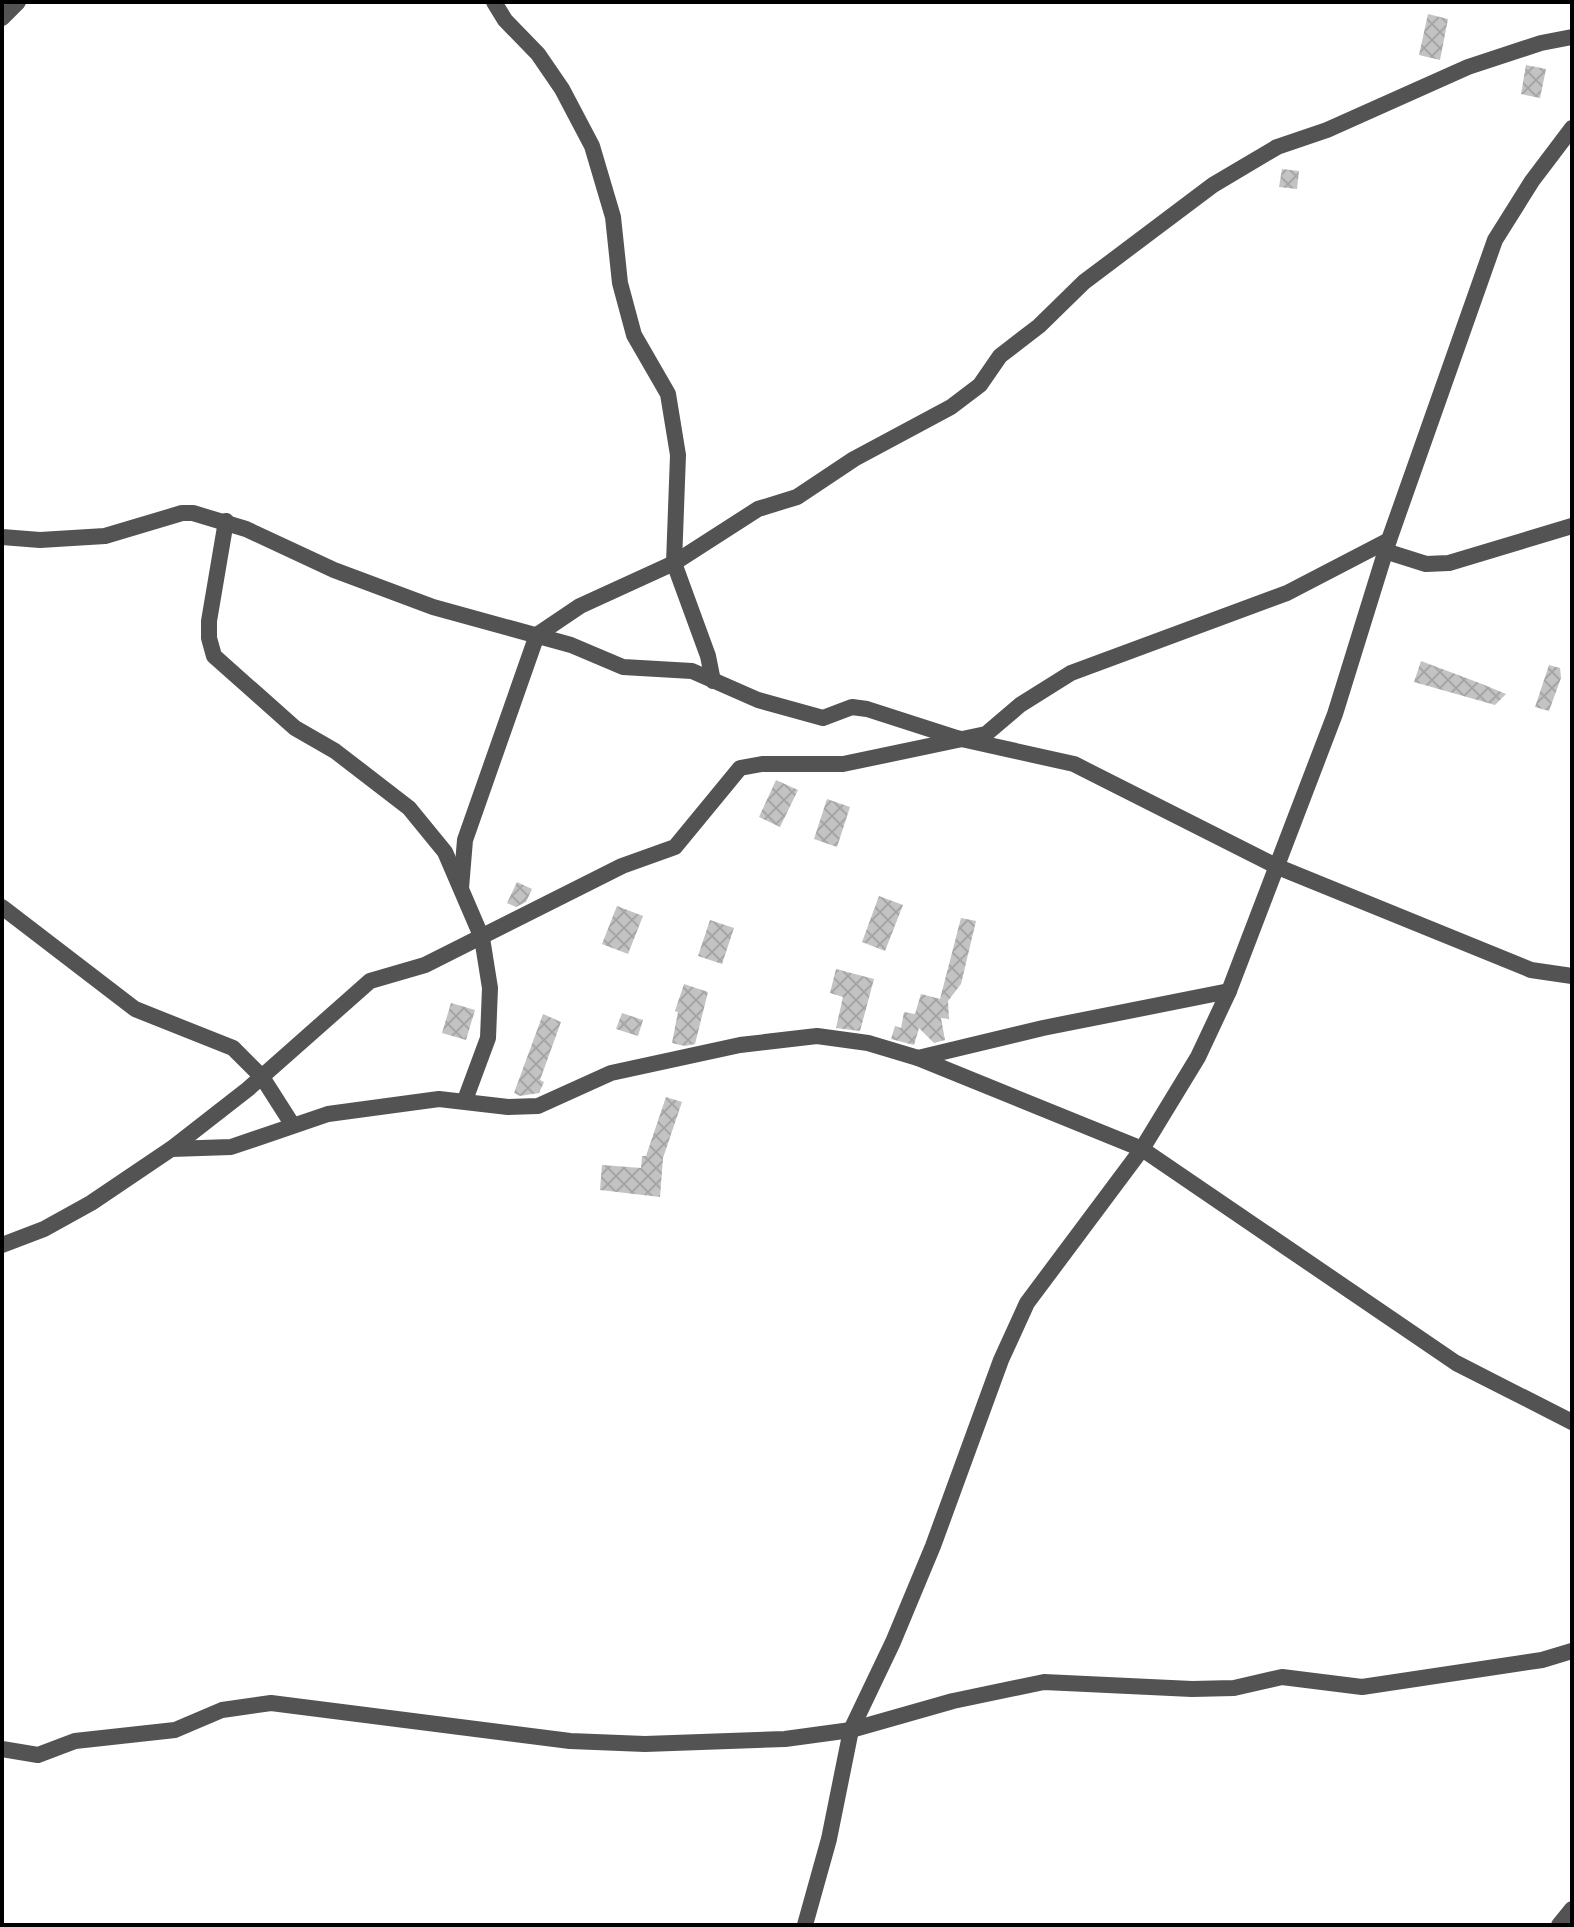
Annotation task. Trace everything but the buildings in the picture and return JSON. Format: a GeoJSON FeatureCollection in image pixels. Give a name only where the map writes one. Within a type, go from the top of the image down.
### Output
{"type":"FeatureCollection","features":[{"type":"Feature","properties":{"kind":"street"},"geometry":{"type":"LineString","coordinates":[[2,18],[18,2]]}},
{"type":"Feature","properties":{"kind":"street"},"geometry":{"type":"LineString","coordinates":[[494,2],[505,20],[538,54],[562,89],[592,146],[613,217],[620,283],[634,335],[668,394],[678,455],[674,563],[708,656],[713,681]]}},
{"type":"Feature","properties":{"kind":"street"},"geometry":{"type":"LineString","coordinates":[[461,888],[465,840],[537,635],[580,606],[674,563],[758,509],[797,497],[854,459],[951,407],[980,385],[1000,356],[1039,326],[1084,282],[1213,185],[1277,147],[1327,130],[1468,67],[1527,47],[1572,37]]}},
{"type":"Feature","properties":{"kind":"street"},"geometry":{"type":"LineString","coordinates":[[805,1925],[829,1839],[851,1730],[899,1629],[1001,1360],[1027,1303],[1142,1149],[1198,1057],[1229,991],[1335,714],[1389,546],[1495,240],[1524,192],[1572,128]]}},
{"type":"Feature","properties":{"kind":"street"},"geometry":{"type":"LineString","coordinates":[[2,537],[40,540],[105,536],[182,513],[226,521],[362,581],[433,607],[571,645],[623,667],[683,669],[789,710],[823,718],[852,707],[867,709],[957,738],[1087,769],[1181,821],[1278,867],[1531,970],[1572,976]]}},
{"type":"Feature","properties":{"kind":"street"},"geometry":{"type":"LineString","coordinates":[[226,521],[209,621],[209,638],[214,656],[295,728],[335,751],[409,808],[445,852],[482,938],[490,988],[488,1038],[465,1100]]}},
{"type":"Feature","properties":{"kind":"street"},"geometry":{"type":"LineString","coordinates":[[1389,546],[1426,564],[1449,563],[1572,526]]}},
{"type":"Feature","properties":{"kind":"street"},"geometry":{"type":"LineString","coordinates":[[2,1245],[44,1229],[91,1203],[171,1149],[262,1077],[370,981],[425,965],[622,866],[675,847],[740,768],[762,764],[843,764],[957,738],[980,736],[995,729],[1020,705],[1071,673],[1287,593],[1389,546]]}},
{"type":"Feature","properties":{"kind":"street"},"geometry":{"type":"LineString","coordinates":[[2,907],[135,1009],[233,1048],[262,1077],[292,1124]]}},
{"type":"Feature","properties":{"kind":"street"},"geometry":{"type":"LineString","coordinates":[[918,1058],[1043,1028],[1229,991]]}},
{"type":"Feature","properties":{"kind":"street"},"geometry":{"type":"LineString","coordinates":[[171,1149],[231,1147],[328,1114],[439,1099],[508,1107],[538,1106],[611,1073],[740,1045],[817,1036],[868,1043],[918,1058],[1142,1149],[1456,1363],[1572,1422]]}},
{"type":"Feature","properties":{"kind":"street"},"geometry":{"type":"LineString","coordinates":[[2,1749],[38,1755],[75,1741],[175,1730],[222,1710],[271,1703],[570,1741],[630,1744],[785,1739],[851,1730],[953,1701],[1044,1682],[1220,1689],[1282,1677],[1362,1687],[1542,1660],[1572,1651]]}},
{"type":"Feature","properties":{"kind":"street"},"geometry":{"type":"LineString","coordinates":[[1559,1925],[1572,1909]]}}]}
